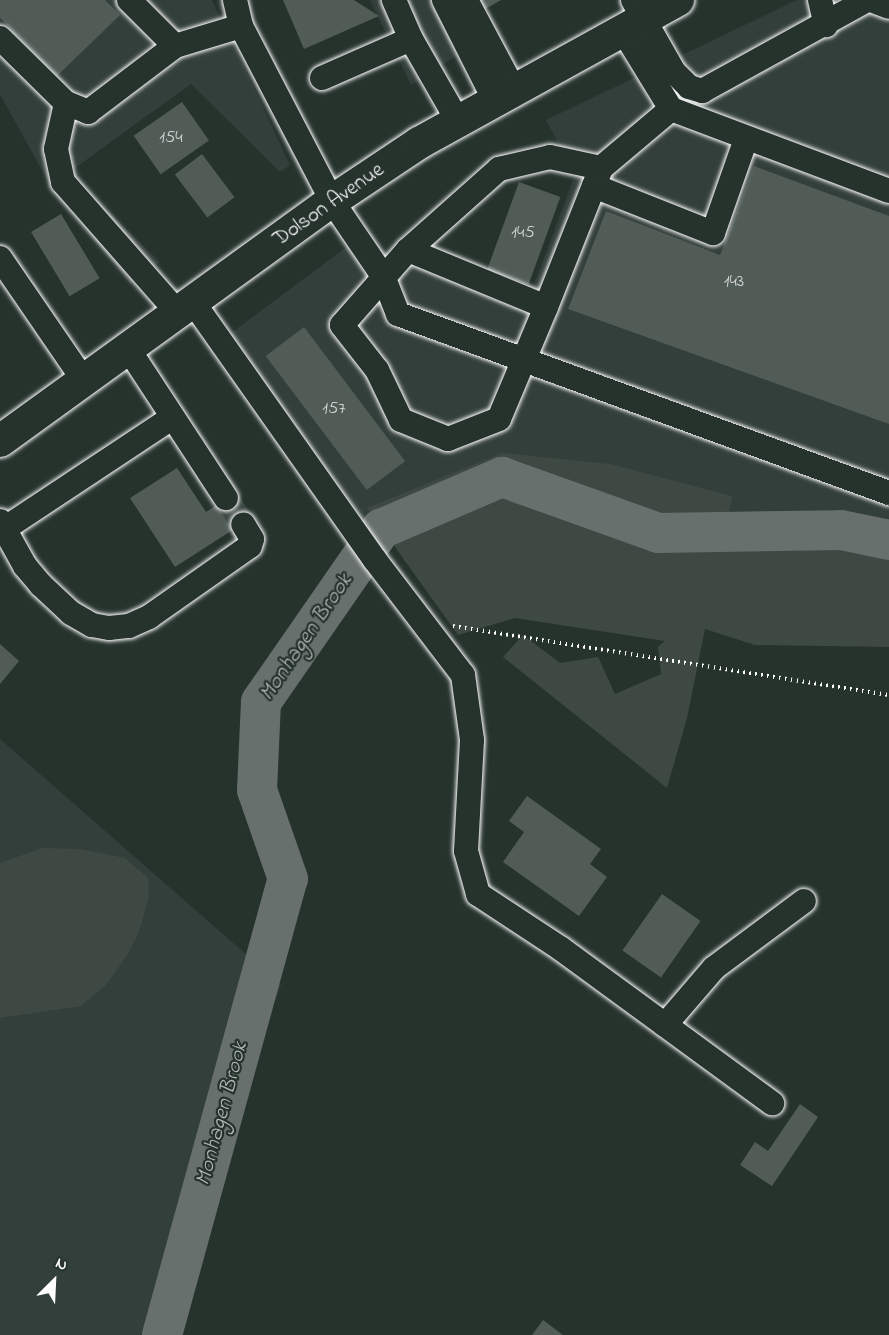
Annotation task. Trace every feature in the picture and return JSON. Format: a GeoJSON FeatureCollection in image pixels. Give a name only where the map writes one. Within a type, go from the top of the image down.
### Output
{"type":"FeatureCollection","features":[{"type":"Feature","properties":{"kind":"main road","name":"Dolson Avenue"},"geometry":{"type":"LineString","coordinates":[[0,441],[85,382],[332,201],[458,121],[633,16],[678,0]]}},
{"type":"Feature","properties":{"kind":"lane"},"geometry":{"type":"LineString","coordinates":[[129,0],[175,46]]}},
{"type":"Feature","properties":{"kind":"lane"},"geometry":{"type":"LineString","coordinates":[[235,0],[241,26],[332,201],[383,276],[398,314],[525,363],[889,493]]}},
{"type":"Feature","properties":{"kind":"lane"},"geometry":{"type":"LineString","coordinates":[[394,0],[411,39],[458,121]]}},
{"type":"Feature","properties":{"kind":"lane"},"geometry":{"type":"LineString","coordinates":[[444,0],[503,94]]}},
{"type":"Feature","properties":{"kind":"lane"},"geometry":{"type":"LineString","coordinates":[[466,0],[503,94]]}},
{"type":"Feature","properties":{"kind":"lane"},"geometry":{"type":"LineString","coordinates":[[820,0],[826,25]]}},
{"type":"Feature","properties":{"kind":"lane"},"geometry":{"type":"LineString","coordinates":[[633,16],[674,72],[689,87],[702,91],[826,25],[867,0]]}},
{"type":"Feature","properties":{"kind":"lane"},"geometry":{"type":"LineString","coordinates":[[872,0],[889,7]]}},
{"type":"Feature","properties":{"kind":"lane"},"geometry":{"type":"LineString","coordinates":[[633,16],[671,109],[889,191]]}},
{"type":"Feature","properties":{"kind":"lane"},"geometry":{"type":"LineString","coordinates":[[0,38],[66,103],[88,112],[175,46],[241,26]]}},
{"type":"Feature","properties":{"kind":"lane"},"geometry":{"type":"LineString","coordinates":[[322,78],[411,39]]}},
{"type":"Feature","properties":{"kind":"lane"},"geometry":{"type":"LineString","coordinates":[[66,103],[56,149],[63,182],[186,308],[463,675],[472,740],[466,851],[478,894],[772,1103]]}},
{"type":"Feature","properties":{"kind":"lane"},"geometry":{"type":"LineString","coordinates":[[671,109],[598,177],[525,363],[499,419],[448,439],[401,420],[377,370],[342,325],[408,250],[500,169],[550,157],[598,177],[713,233],[746,139]]}},
{"type":"Feature","properties":{"kind":"lane"},"geometry":{"type":"LineString","coordinates":[[408,250],[546,308]]}},
{"type":"Feature","properties":{"kind":"lane"},"geometry":{"type":"LineString","coordinates":[[0,258],[85,382]]}},
{"type":"Feature","properties":{"kind":"lane"},"geometry":{"type":"LineString","coordinates":[[129,350],[226,498]]}},
{"type":"Feature","properties":{"kind":"lane"},"geometry":{"type":"LineString","coordinates":[[172,418],[2,525],[25,566],[41,585],[71,613],[92,625],[109,628],[129,626],[149,618],[250,546],[252,539],[243,524]]}},
{"type":"Feature","properties":{"kind":"lane"},"geometry":{"type":"LineString","coordinates":[[665,1025],[714,968],[804,901]]}},
{"type":"Feature","properties":{"kind":"path"},"geometry":{"type":"LineString","coordinates":[[423,621],[889,695]]}},
{"type":"Feature","properties":{"kind":"shaded area"},"geometry":{"type":"Polygon","coordinates":[[[0,0],[212,0],[290,165],[280,172],[191,84],[68,173],[160,262],[130,284],[45,176],[0,94],[0,0]]]}},
{"type":"Feature","properties":{"kind":"shaded area"},"geometry":{"type":"Polygon","coordinates":[[[370,0],[443,0],[468,48],[411,85],[370,0]]]}},
{"type":"Feature","properties":{"kind":"shaded area"},"geometry":{"type":"Polygon","coordinates":[[[797,0],[889,0],[889,543],[832,531],[649,534],[493,477],[367,533],[227,336],[356,240],[526,306],[575,175],[546,120],[797,0]]]}},
{"type":"Feature","properties":{"kind":"shaded area"},"geometry":{"type":"Polygon","coordinates":[[[502,453],[610,464],[732,496],[724,539],[768,543],[889,519],[889,647],[755,645],[705,629],[687,718],[667,788],[503,657],[523,635],[560,663],[598,657],[615,694],[661,674],[658,647],[665,641],[515,618],[458,635],[367,508],[502,453]]]}},
{"type":"Feature","properties":{"kind":"shaded area"},"geometry":{"type":"Polygon","coordinates":[[[0,739],[281,985],[145,1335],[0,1335],[0,739]]]}},
{"type":"Feature","properties":{"kind":"shaded area"},"geometry":{"type":"Polygon","coordinates":[[[42,848],[80,849],[125,858],[148,878],[149,896],[139,932],[126,957],[106,985],[81,1006],[0,1018],[0,863],[42,848]]]}},
{"type":"Feature","properties":{"kind":"building"},"geometry":{"type":"Polygon","coordinates":[[[0,0],[105,0],[120,15],[57,76],[0,18],[0,0]]]}},
{"type":"Feature","properties":{"kind":"building"},"geometry":{"type":"Polygon","coordinates":[[[283,0],[354,0],[379,16],[304,49],[283,0]]]}},
{"type":"Feature","properties":{"kind":"building"},"geometry":{"type":"Polygon","coordinates":[[[474,0],[501,0],[480,12],[474,0]]]}},
{"type":"Feature","properties":{"kind":"building"},"geometry":{"type":"Polygon","coordinates":[[[182,102],[209,141],[161,174],[134,136],[182,102]]]}},
{"type":"Feature","properties":{"kind":"building"},"geometry":{"type":"Polygon","coordinates":[[[202,154],[234,197],[207,218],[175,174],[202,154]]]}},
{"type":"Feature","properties":{"kind":"building"},"geometry":{"type":"Polygon","coordinates":[[[754,166],[889,216],[889,424],[568,309],[606,211],[720,255],[754,166]]]}},
{"type":"Feature","properties":{"kind":"building"},"geometry":{"type":"Polygon","coordinates":[[[519,182],[560,197],[529,284],[487,269],[519,182]]]}},
{"type":"Feature","properties":{"kind":"building"},"geometry":{"type":"Polygon","coordinates":[[[61,214],[100,278],[70,296],[31,232],[61,214]]]}},
{"type":"Feature","properties":{"kind":"building"},"geometry":{"type":"Polygon","coordinates":[[[304,327],[405,461],[367,490],[266,356],[304,327]]]}},
{"type":"Feature","properties":{"kind":"building"},"geometry":{"type":"Polygon","coordinates":[[[177,468],[206,512],[232,495],[248,520],[175,567],[130,498],[177,468]]]}},
{"type":"Feature","properties":{"kind":"building"},"geometry":{"type":"Polygon","coordinates":[[[0,644],[19,661],[0,684],[0,644]]]}},
{"type":"Feature","properties":{"kind":"building"},"geometry":{"type":"Polygon","coordinates":[[[527,796],[601,849],[590,864],[607,877],[579,916],[503,862],[524,832],[509,821],[527,796]]]}},
{"type":"Feature","properties":{"kind":"building"},"geometry":{"type":"Polygon","coordinates":[[[662,894],[701,921],[661,977],[622,951],[662,894]]]}},
{"type":"Feature","properties":{"kind":"building"},"geometry":{"type":"Polygon","coordinates":[[[800,1104],[818,1117],[772,1186],[740,1165],[755,1142],[768,1151],[800,1104]]]}},
{"type":"Feature","properties":{"kind":"building"},"geometry":{"type":"Polygon","coordinates":[[[543,1320],[563,1335],[532,1335],[543,1320]]]}},
{"type":"Feature","properties":{"kind":"waterway","name":"Monhagen Brook"},"geometry":{"type":"LineString","coordinates":[[162,1335],[288,879],[257,790],[261,702],[381,529],[502,477],[658,533],[841,530],[889,540]]}},
{"type":"Feature","properties":{"kind":"tunnel"},"geometry":{"type":"LineString","coordinates":[[226,498],[243,524]]}}]}
